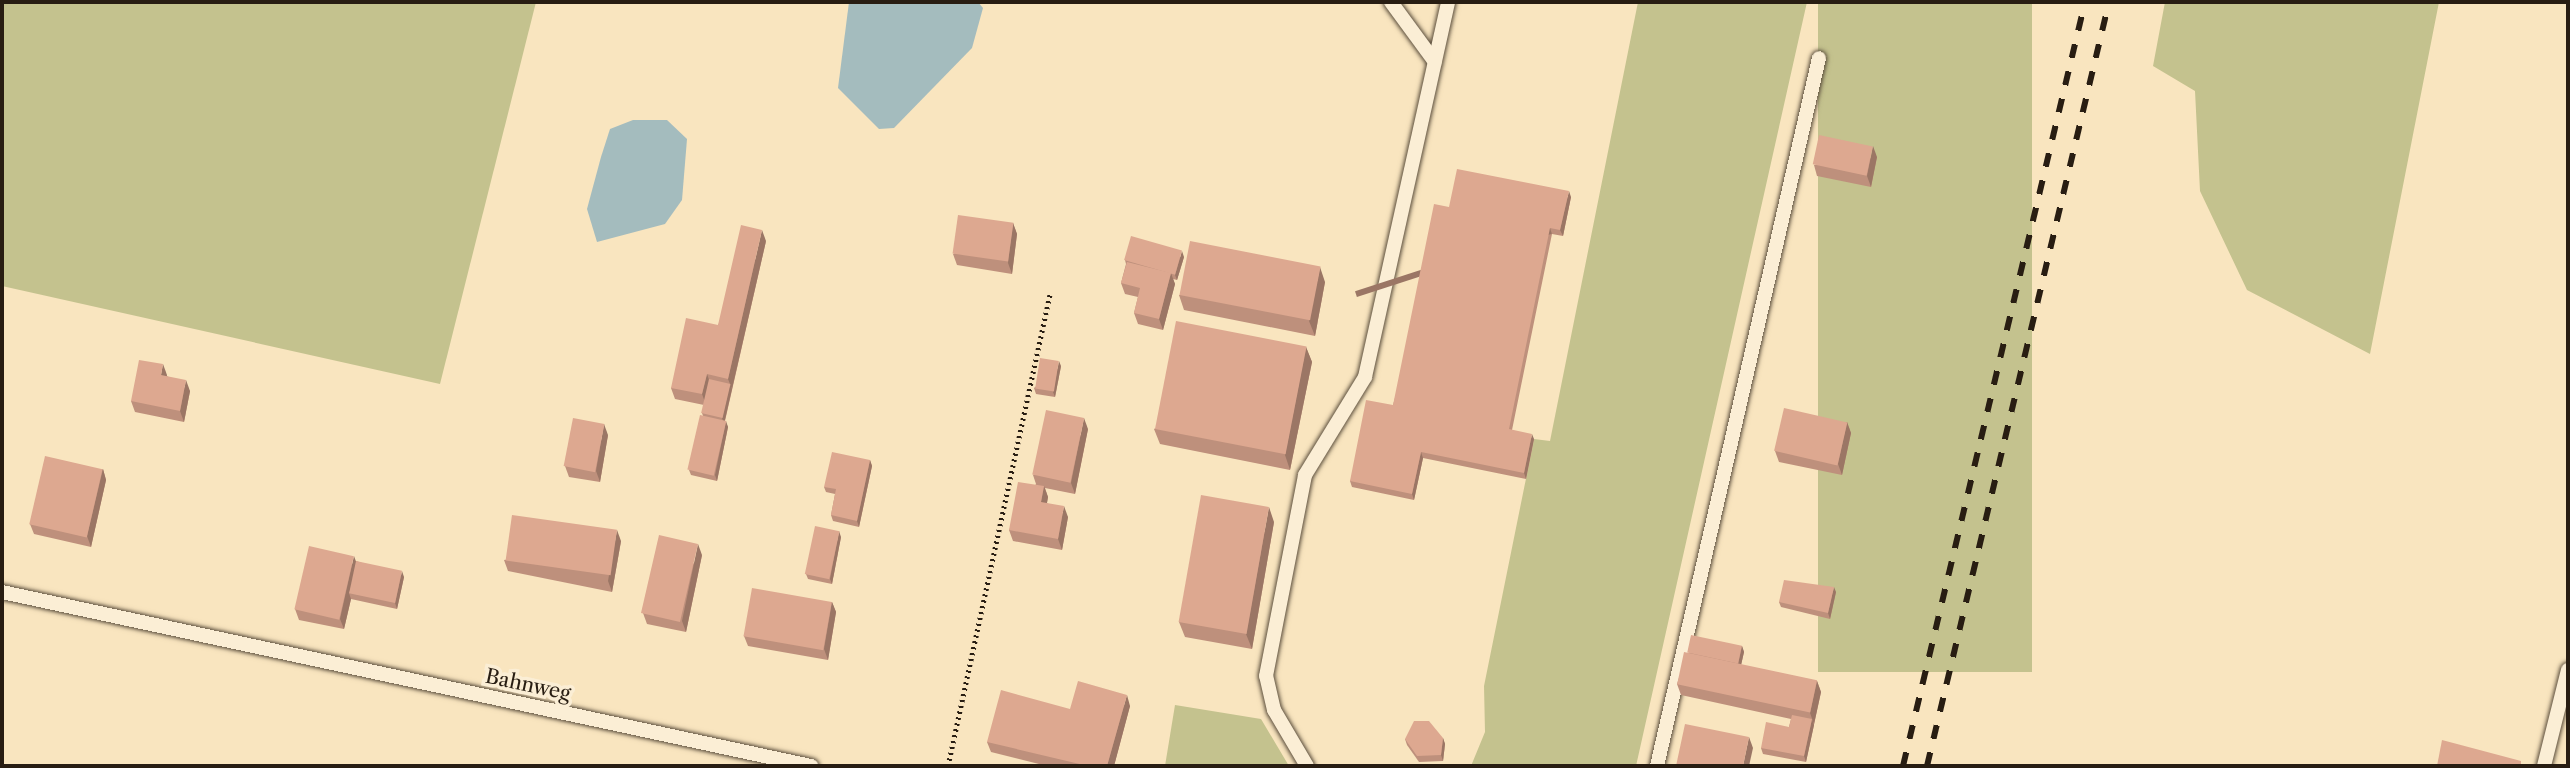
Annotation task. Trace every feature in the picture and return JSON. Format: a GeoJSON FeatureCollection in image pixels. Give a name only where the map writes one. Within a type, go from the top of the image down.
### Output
{"type":"FeatureCollection","features":[{"type":"Feature","properties":{"kind":"lane"},"geometry":{"type":"LineString","coordinates":[[1391,2],[1435,62]]}},
{"type":"Feature","properties":{"kind":"lane"},"geometry":{"type":"LineString","coordinates":[[1307,766],[1274,710],[1266,676],[1305,475],[1365,377],[1448,2]]}},
{"type":"Feature","properties":{"kind":"lane"},"geometry":{"type":"LineString","coordinates":[[1657,766],[1819,58]]}},
{"type":"Feature","properties":{"kind":"lane","name":"Bahnweg"},"geometry":{"type":"LineString","coordinates":[[2,592],[811,766]]}},
{"type":"Feature","properties":{"kind":"lane"},"geometry":{"type":"LineString","coordinates":[[2544,766],[2568,670]]}},
{"type":"Feature","properties":{"kind":"path"},"geometry":{"type":"LineString","coordinates":[[948,766],[1050,294]]}},
{"type":"Feature","properties":{"kind":"shaded area"},"geometry":{"type":"Polygon","coordinates":[[[2,2],[536,2],[440,384],[2,286],[2,2]]]}},
{"type":"Feature","properties":{"kind":"shaded area"},"geometry":{"type":"Polygon","coordinates":[[[1638,2],[1807,2],[1636,766],[1471,766],[1485,732],[1484,686],[1534,439],[1550,441],[1638,2]]]}},
{"type":"Feature","properties":{"kind":"shaded area"},"geometry":{"type":"Polygon","coordinates":[[[1818,2],[2032,2],[2032,672],[1818,672],[1818,2]]]}},
{"type":"Feature","properties":{"kind":"shaded area"},"geometry":{"type":"Polygon","coordinates":[[[2165,2],[2439,2],[2370,354],[2247,290],[2200,191],[2195,91],[2153,66],[2165,2]]]}},
{"type":"Feature","properties":{"kind":"shaded area"},"geometry":{"type":"Polygon","coordinates":[[[1175,705],[1261,719],[1289,766],[1165,766],[1175,705]]]}},
{"type":"Feature","properties":{"kind":"water"},"geometry":{"type":"Polygon","coordinates":[[[849,2],[978,2],[983,8],[972,48],[894,128],[879,129],[838,88],[849,2]]]}},
{"type":"Feature","properties":{"kind":"water"},"geometry":{"type":"Polygon","coordinates":[[[633,120],[667,120],[687,139],[682,200],[665,224],[597,242],[587,209],[601,157],[610,129],[633,120]]]}},
{"type":"Feature","properties":{"kind":"building"},"geometry":{"type":"Polygon","coordinates":[[[1819,135],[1873,146],[1867,176],[1813,164],[1819,135]]]}},
{"type":"Feature","properties":{"kind":"building"},"geometry":{"type":"Polygon","coordinates":[[[1457,169],[1569,191],[1560,230],[1550,228],[1509,429],[1532,434],[1524,473],[1421,452],[1412,494],[1350,481],[1366,400],[1393,405],[1434,204],[1449,207],[1457,169]]]}},
{"type":"Feature","properties":{"kind":"building"},"geometry":{"type":"Polygon","coordinates":[[[958,215],[1013,223],[1008,261],[953,254],[958,215]]]}},
{"type":"Feature","properties":{"kind":"building"},"geometry":{"type":"Polygon","coordinates":[[[741,225],[762,230],[728,379],[707,374],[702,394],[671,388],[686,318],[718,325],[741,225]]]}},
{"type":"Feature","properties":{"kind":"building"},"geometry":{"type":"Polygon","coordinates":[[[1131,236],[1182,251],[1175,275],[1124,260],[1131,236]]]}},
{"type":"Feature","properties":{"kind":"building"},"geometry":{"type":"Polygon","coordinates":[[[1190,241],[1321,266],[1310,320],[1180,295],[1190,241]]]}},
{"type":"Feature","properties":{"kind":"building"},"geometry":{"type":"Polygon","coordinates":[[[1127,262],[1171,273],[1159,319],[1134,313],[1140,288],[1121,283],[1127,262]]]}},
{"type":"Feature","properties":{"kind":"building"},"geometry":{"type":"Polygon","coordinates":[[[1176,321],[1307,346],[1286,454],[1155,429],[1176,321]]]}},
{"type":"Feature","properties":{"kind":"building"},"geometry":{"type":"Polygon","coordinates":[[[1040,358],[1059,361],[1054,392],[1035,389],[1040,358]]]}},
{"type":"Feature","properties":{"kind":"building"},"geometry":{"type":"Polygon","coordinates":[[[139,360],[163,364],[161,375],[186,380],[180,411],[131,401],[139,360]]]}},
{"type":"Feature","properties":{"kind":"building"},"geometry":{"type":"Polygon","coordinates":[[[709,379],[730,384],[723,418],[701,413],[709,379]]]}},
{"type":"Feature","properties":{"kind":"building"},"geometry":{"type":"Polygon","coordinates":[[[1784,408],[1847,423],[1837,465],[1774,451],[1784,408]]]}},
{"type":"Feature","properties":{"kind":"building"},"geometry":{"type":"Polygon","coordinates":[[[1046,410],[1084,418],[1070,483],[1032,475],[1046,410]]]}},
{"type":"Feature","properties":{"kind":"building"},"geometry":{"type":"Polygon","coordinates":[[[700,415],[726,421],[714,476],[687,470],[700,415]]]}},
{"type":"Feature","properties":{"kind":"building"},"geometry":{"type":"Polygon","coordinates":[[[573,418],[604,424],[595,472],[564,466],[573,418]]]}},
{"type":"Feature","properties":{"kind":"building"},"geometry":{"type":"Polygon","coordinates":[[[832,452],[870,460],[857,521],[831,515],[836,489],[824,487],[832,452]]]}},
{"type":"Feature","properties":{"kind":"building"},"geometry":{"type":"Polygon","coordinates":[[[45,456],[102,469],[87,537],[29,524],[45,456]]]}},
{"type":"Feature","properties":{"kind":"building"},"geometry":{"type":"Polygon","coordinates":[[[1018,482],[1044,486],[1041,502],[1064,506],[1058,539],[1009,530],[1018,482]]]}},
{"type":"Feature","properties":{"kind":"building"},"geometry":{"type":"Polygon","coordinates":[[[1201,495],[1269,507],[1247,634],[1179,622],[1201,495]]]}},
{"type":"Feature","properties":{"kind":"building"},"geometry":{"type":"Polygon","coordinates":[[[512,515],[617,530],[611,575],[506,561],[512,515]]]}},
{"type":"Feature","properties":{"kind":"building"},"geometry":{"type":"Polygon","coordinates":[[[815,526],[839,531],[829,579],[805,574],[815,526]]]}},
{"type":"Feature","properties":{"kind":"building"},"geometry":{"type":"Polygon","coordinates":[[[659,535],[698,544],[680,622],[641,613],[659,535]]]}},
{"type":"Feature","properties":{"kind":"building"},"geometry":{"type":"Polygon","coordinates":[[[309,546],[354,556],[339,620],[294,609],[309,546]]]}},
{"type":"Feature","properties":{"kind":"building"},"geometry":{"type":"Polygon","coordinates":[[[356,561],[402,571],[395,603],[349,593],[356,561]]]}},
{"type":"Feature","properties":{"kind":"building"},"geometry":{"type":"Polygon","coordinates":[[[1784,580],[1834,587],[1828,613],[1779,602],[1784,580]]]}},
{"type":"Feature","properties":{"kind":"building"},"geometry":{"type":"Polygon","coordinates":[[[752,588],[832,602],[823,650],[743,636],[752,588]]]}},
{"type":"Feature","properties":{"kind":"building"},"geometry":{"type":"Polygon","coordinates":[[[1691,635],[1742,646],[1738,663],[1687,653],[1691,635]]]}},
{"type":"Feature","properties":{"kind":"building"},"geometry":{"type":"Polygon","coordinates":[[[1684,652],[1817,680],[1810,713],[1677,684],[1684,652]]]}},
{"type":"Feature","properties":{"kind":"building"},"geometry":{"type":"Polygon","coordinates":[[[1078,681],[1127,695],[1107,766],[1088,766],[987,742],[1001,690],[1070,709],[1078,681]]]}},
{"type":"Feature","properties":{"kind":"building"},"geometry":{"type":"Polygon","coordinates":[[[1792,715],[1812,719],[1804,756],[1761,748],[1766,722],[1789,727],[1792,715]]]}},
{"type":"Feature","properties":{"kind":"building"},"geometry":{"type":"Polygon","coordinates":[[[1414,721],[1429,721],[1443,738],[1441,755],[1417,756],[1405,739],[1414,721]]]}},
{"type":"Feature","properties":{"kind":"building"},"geometry":{"type":"Polygon","coordinates":[[[1685,724],[1749,737],[1743,766],[1676,766],[1685,724]]]}},
{"type":"Feature","properties":{"kind":"building"},"geometry":{"type":"Polygon","coordinates":[[[2442,740],[2521,761],[2521,766],[2437,766],[2442,740]]]}},
{"type":"Feature","properties":{"kind":"railway"},"geometry":{"type":"LineString","coordinates":[[1903,766],[2085,2]]}},
{"type":"Feature","properties":{"kind":"railway"},"geometry":{"type":"LineString","coordinates":[[1927,766],[2109,2]]}}]}
